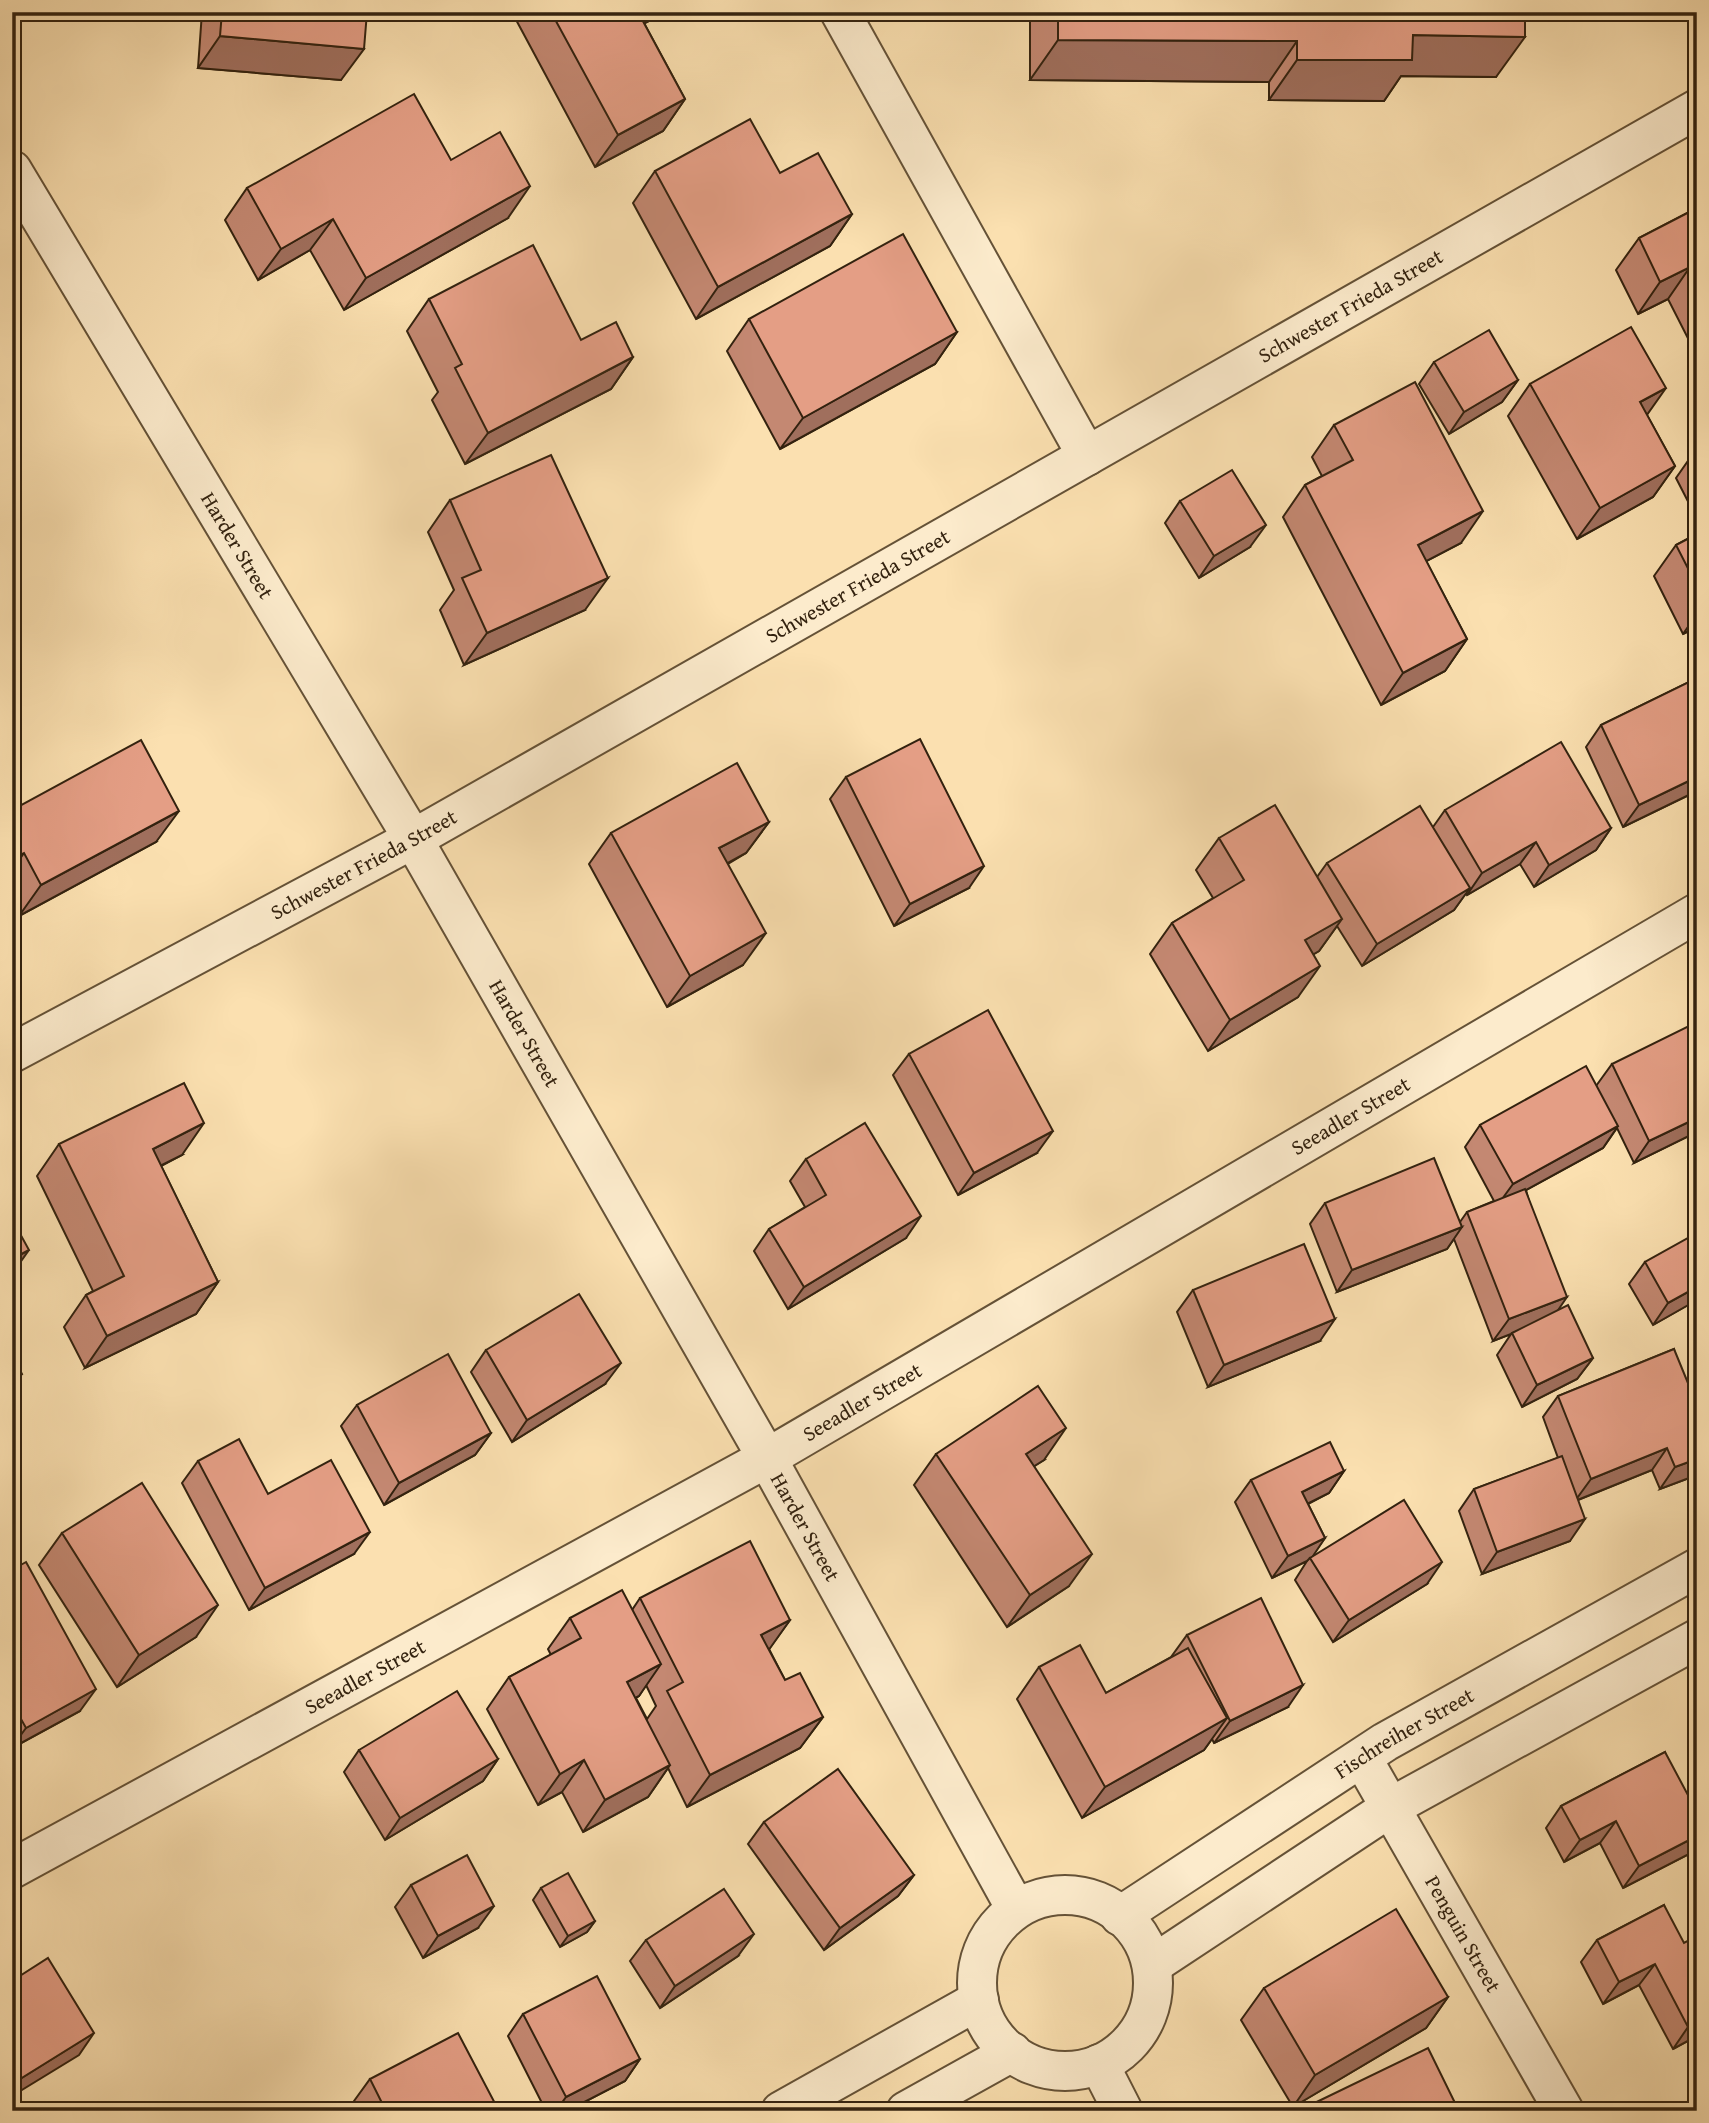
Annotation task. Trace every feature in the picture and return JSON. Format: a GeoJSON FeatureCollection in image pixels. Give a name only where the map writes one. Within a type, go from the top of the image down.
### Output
{"type":"FeatureCollection","features":[{"type":"Feature","properties":{"kind":"street"},"geometry":{"type":"LineString","coordinates":[[839,12],[1087,456]]}},
{"type":"Feature","properties":{"kind":"street","name":"Schwester Frieda Street"},"geometry":{"type":"LineString","coordinates":[[12,1053],[413,839],[1697,109]]}},
{"type":"Feature","properties":{"kind":"street","name":"Harder Street"},"geometry":{"type":"LineString","coordinates":[[12,170],[413,839],[767,1458],[1016,1909]]}},
{"type":"Feature","properties":{"kind":"street","name":"Seeadler Street"},"geometry":{"type":"LineString","coordinates":[[12,1869],[767,1458],[1697,913]]}},
{"type":"Feature","properties":{"kind":"street","name":"Fischreiher Street"},"geometry":{"type":"LineString","coordinates":[[1120,1916],[1397,1736],[1697,1568]]}},
{"type":"Feature","properties":{"kind":"street"},"geometry":{"type":"LineString","coordinates":[[1152,1965],[1391,1807],[1697,1639]]}},
{"type":"Feature","properties":{"kind":"street","name":"Penguin Street"},"geometry":{"type":"LineString","coordinates":[[1362,1758],[1564,2111]]}},
{"type":"Feature","properties":{"kind":"street"},"geometry":{"type":"LineString","coordinates":[[1047,1895],[1082,1895],[1114,1908],[1138,1933],[1152,1965],[1153,1989],[1148,2013],[1136,2034],[1119,2052],[1099,2064],[1072,2070],[1045,2069],[1012,2052],[990,2029],[979,2000],[977,1974],[983,1949],[996,1926],[1016,1909],[1047,1895]]}},
{"type":"Feature","properties":{"kind":"street"},"geometry":{"type":"LineString","coordinates":[[781,2111],[979,2000]]}},
{"type":"Feature","properties":{"kind":"street"},"geometry":{"type":"LineString","coordinates":[[906,2111],[1012,2052]]}},
{"type":"Feature","properties":{"kind":"street"},"geometry":{"type":"LineString","coordinates":[[1099,2064],[1123,2111]]}},
{"type":"Feature","properties":{"kind":"building"},"geometry":{"type":"Polygon","coordinates":[[[222,12],[367,12],[364,49],[220,36],[222,12]]]}},
{"type":"Feature","properties":{"kind":"building"},"geometry":{"type":"Polygon","coordinates":[[[551,12],[638,12],[685,99],[618,135],[551,12]]]}},
{"type":"Feature","properties":{"kind":"building"},"geometry":{"type":"Polygon","coordinates":[[[1058,12],[1525,12],[1525,37],[1413,35],[1412,60],[1297,60],[1297,41],[1058,40],[1058,12]]]}},
{"type":"Feature","properties":{"kind":"building"},"geometry":{"type":"Polygon","coordinates":[[[414,94],[451,160],[500,132],[530,186],[366,278],[333,219],[281,249],[247,188],[414,94]]]}},
{"type":"Feature","properties":{"kind":"building"},"geometry":{"type":"Polygon","coordinates":[[[750,119],[780,173],[818,153],[852,214],[718,287],[655,171],[750,119]]]}},
{"type":"Feature","properties":{"kind":"building"},"geometry":{"type":"Polygon","coordinates":[[[1697,208],[1697,280],[1690,267],[1660,282],[1639,238],[1697,208]]]}},
{"type":"Feature","properties":{"kind":"building"},"geometry":{"type":"Polygon","coordinates":[[[903,234],[957,332],[803,418],[749,319],[903,234]]]}},
{"type":"Feature","properties":{"kind":"building"},"geometry":{"type":"Polygon","coordinates":[[[533,245],[581,340],[616,322],[633,357],[488,433],[455,368],[462,364],[429,299],[533,245]]]}},
{"type":"Feature","properties":{"kind":"building"},"geometry":{"type":"Polygon","coordinates":[[[1631,327],[1666,388],[1640,402],[1675,466],[1600,508],[1530,384],[1631,327]]]}},
{"type":"Feature","properties":{"kind":"building"},"geometry":{"type":"Polygon","coordinates":[[[1489,330],[1518,380],[1464,412],[1434,362],[1489,330]]]}},
{"type":"Feature","properties":{"kind":"building"},"geometry":{"type":"Polygon","coordinates":[[[1415,382],[1483,511],[1418,545],[1467,639],[1403,673],[1305,485],[1353,460],[1334,425],[1415,382]]]}},
{"type":"Feature","properties":{"kind":"building"},"geometry":{"type":"Polygon","coordinates":[[[551,455],[608,578],[487,633],[462,578],[481,570],[450,500],[551,455]]]}},
{"type":"Feature","properties":{"kind":"building"},"geometry":{"type":"Polygon","coordinates":[[[1232,470],[1266,525],[1214,556],[1180,501],[1232,470]]]}},
{"type":"Feature","properties":{"kind":"building"},"geometry":{"type":"Polygon","coordinates":[[[1697,534],[1697,586],[1676,545],[1697,534]]]}},
{"type":"Feature","properties":{"kind":"building"},"geometry":{"type":"Polygon","coordinates":[[[1697,678],[1697,777],[1639,805],[1601,725],[1697,678]]]}},
{"type":"Feature","properties":{"kind":"building"},"geometry":{"type":"Polygon","coordinates":[[[920,739],[984,866],[910,904],[846,777],[920,739]]]}},
{"type":"Feature","properties":{"kind":"building"},"geometry":{"type":"Polygon","coordinates":[[[141,740],[179,811],[41,885],[24,853],[12,859],[12,810],[141,740]]]}},
{"type":"Feature","properties":{"kind":"building"},"geometry":{"type":"Polygon","coordinates":[[[1561,742],[1611,828],[1549,865],[1536,842],[1482,873],[1445,810],[1561,742]]]}},
{"type":"Feature","properties":{"kind":"building"},"geometry":{"type":"Polygon","coordinates":[[[737,763],[769,822],[719,848],[766,933],[690,976],[611,833],[737,763]]]}},
{"type":"Feature","properties":{"kind":"building"},"geometry":{"type":"Polygon","coordinates":[[[1275,805],[1342,919],[1305,940],[1320,966],[1230,1020],[1172,923],[1244,880],[1219,838],[1275,805]]]}},
{"type":"Feature","properties":{"kind":"building"},"geometry":{"type":"Polygon","coordinates":[[[1420,806],[1470,888],[1377,944],[1327,863],[1420,806]]]}},
{"type":"Feature","properties":{"kind":"building"},"geometry":{"type":"Polygon","coordinates":[[[988,1010],[1053,1131],[974,1173],[909,1054],[988,1010]]]}},
{"type":"Feature","properties":{"kind":"building"},"geometry":{"type":"Polygon","coordinates":[[[1697,1022],[1697,1118],[1649,1141],[1612,1064],[1697,1022]]]}},
{"type":"Feature","properties":{"kind":"building"},"geometry":{"type":"Polygon","coordinates":[[[1586,1066],[1618,1126],[1513,1184],[1480,1125],[1586,1066]]]}},
{"type":"Feature","properties":{"kind":"building"},"geometry":{"type":"Polygon","coordinates":[[[184,1083],[204,1123],[153,1149],[218,1282],[107,1336],[86,1295],[124,1276],[59,1144],[184,1083]]]}},
{"type":"Feature","properties":{"kind":"building"},"geometry":{"type":"Polygon","coordinates":[[[865,1123],[921,1216],[804,1287],[769,1229],[826,1195],[806,1159],[865,1123]]]}},
{"type":"Feature","properties":{"kind":"building"},"geometry":{"type":"Polygon","coordinates":[[[1434,1158],[1462,1227],[1352,1270],[1325,1203],[1434,1158]]]}},
{"type":"Feature","properties":{"kind":"building"},"geometry":{"type":"Polygon","coordinates":[[[1525,1189],[1567,1297],[1509,1319],[1467,1212],[1525,1189]]]}},
{"type":"Feature","properties":{"kind":"building"},"geometry":{"type":"Polygon","coordinates":[[[12,1219],[29,1250],[12,1259],[12,1219]]]}},
{"type":"Feature","properties":{"kind":"building"},"geometry":{"type":"Polygon","coordinates":[[[1697,1233],[1697,1287],[1668,1303],[1645,1262],[1697,1233]]]}},
{"type":"Feature","properties":{"kind":"building"},"geometry":{"type":"Polygon","coordinates":[[[1304,1244],[1335,1319],[1224,1365],[1193,1290],[1304,1244]]]}},
{"type":"Feature","properties":{"kind":"building"},"geometry":{"type":"Polygon","coordinates":[[[579,1294],[621,1363],[527,1420],[486,1350],[579,1294]]]}},
{"type":"Feature","properties":{"kind":"building"},"geometry":{"type":"Polygon","coordinates":[[[1568,1305],[1593,1358],[1537,1385],[1512,1333],[1568,1305]]]}},
{"type":"Feature","properties":{"kind":"building"},"geometry":{"type":"Polygon","coordinates":[[[1674,1349],[1697,1405],[1697,1459],[1675,1467],[1667,1448],[1591,1479],[1558,1396],[1674,1349]]]}},
{"type":"Feature","properties":{"kind":"building"},"geometry":{"type":"Polygon","coordinates":[[[448,1354],[491,1433],[399,1483],[357,1405],[448,1354]]]}},
{"type":"Feature","properties":{"kind":"building"},"geometry":{"type":"Polygon","coordinates":[[[12,1355],[22,1374],[12,1379],[12,1355]]]}},
{"type":"Feature","properties":{"kind":"building"},"geometry":{"type":"Polygon","coordinates":[[[1038,1386],[1066,1428],[1026,1454],[1092,1554],[1030,1595],[936,1454],[1038,1386]]]}},
{"type":"Feature","properties":{"kind":"building"},"geometry":{"type":"Polygon","coordinates":[[[239,1439],[268,1494],[331,1460],[370,1532],[265,1588],[198,1461],[239,1439]]]}},
{"type":"Feature","properties":{"kind":"building"},"geometry":{"type":"Polygon","coordinates":[[[1330,1442],[1344,1471],[1302,1492],[1325,1538],[1288,1556],[1251,1480],[1330,1442]]]}},
{"type":"Feature","properties":{"kind":"building"},"geometry":{"type":"Polygon","coordinates":[[[1562,1456],[1585,1519],[1497,1552],[1474,1489],[1562,1456]]]}},
{"type":"Feature","properties":{"kind":"building"},"geometry":{"type":"Polygon","coordinates":[[[142,1483],[218,1605],[139,1655],[62,1533],[142,1483]]]}},
{"type":"Feature","properties":{"kind":"building"},"geometry":{"type":"Polygon","coordinates":[[[1404,1500],[1442,1562],[1349,1620],[1310,1558],[1404,1500]]]}},
{"type":"Feature","properties":{"kind":"building"},"geometry":{"type":"Polygon","coordinates":[[[750,1541],[790,1620],[761,1635],[785,1680],[800,1673],[823,1717],[710,1775],[667,1691],[683,1682],[640,1598],[750,1541]]]}},
{"type":"Feature","properties":{"kind":"building"},"geometry":{"type":"Polygon","coordinates":[[[26,1562],[96,1689],[26,1728],[12,1703],[12,1570],[26,1562]]]}},
{"type":"Feature","properties":{"kind":"building"},"geometry":{"type":"Polygon","coordinates":[[[622,1590],[661,1664],[627,1682],[670,1765],[605,1800],[584,1760],[560,1774],[509,1677],[581,1638],[570,1618],[622,1590]]]}},
{"type":"Feature","properties":{"kind":"building"},"geometry":{"type":"Polygon","coordinates":[[[1261,1598],[1303,1685],[1230,1721],[1187,1635],[1261,1598]]]}},
{"type":"Feature","properties":{"kind":"building"},"geometry":{"type":"Polygon","coordinates":[[[1080,1645],[1106,1693],[1188,1648],[1227,1718],[1105,1787],[1039,1667],[1080,1645]]]}},
{"type":"Feature","properties":{"kind":"building"},"geometry":{"type":"Polygon","coordinates":[[[457,1691],[498,1759],[400,1818],[359,1750],[457,1691]]]}},
{"type":"Feature","properties":{"kind":"building"},"geometry":{"type":"Polygon","coordinates":[[[1665,1752],[1697,1812],[1697,1836],[1639,1866],[1616,1821],[1580,1840],[1561,1806],[1665,1752]]]}},
{"type":"Feature","properties":{"kind":"building"},"geometry":{"type":"Polygon","coordinates":[[[838,1769],[914,1875],[840,1928],[764,1822],[838,1769]]]}},
{"type":"Feature","properties":{"kind":"building"},"geometry":{"type":"Polygon","coordinates":[[[467,1855],[494,1906],[438,1936],[411,1885],[467,1855]]]}},
{"type":"Feature","properties":{"kind":"building"},"geometry":{"type":"Polygon","coordinates":[[[568,1873],[595,1921],[568,1936],[541,1888],[568,1873]]]}},
{"type":"Feature","properties":{"kind":"building"},"geometry":{"type":"Polygon","coordinates":[[[724,1889],[754,1934],[675,1986],[646,1940],[724,1889]]]}},
{"type":"Feature","properties":{"kind":"building"},"geometry":{"type":"Polygon","coordinates":[[[1664,1905],[1684,1943],[1697,1936],[1697,2023],[1688,2027],[1655,1964],[1619,1982],[1597,1940],[1664,1905]]]}},
{"type":"Feature","properties":{"kind":"building"},"geometry":{"type":"Polygon","coordinates":[[[1396,1909],[1448,1997],[1315,2075],[1264,1988],[1396,1909]]]}},
{"type":"Feature","properties":{"kind":"building"},"geometry":{"type":"Polygon","coordinates":[[[48,1958],[94,2033],[12,2084],[12,1981],[48,1958]]]}},
{"type":"Feature","properties":{"kind":"building"},"geometry":{"type":"Polygon","coordinates":[[[597,1976],[640,2059],[566,2097],[523,2014],[597,1976]]]}},
{"type":"Feature","properties":{"kind":"building"},"geometry":{"type":"Polygon","coordinates":[[[458,2033],[499,2111],[386,2111],[370,2079],[458,2033]]]}},
{"type":"Feature","properties":{"kind":"building"},"geometry":{"type":"Polygon","coordinates":[[[1428,2048],[1458,2109],[1298,2111],[1428,2048]]]}}]}
